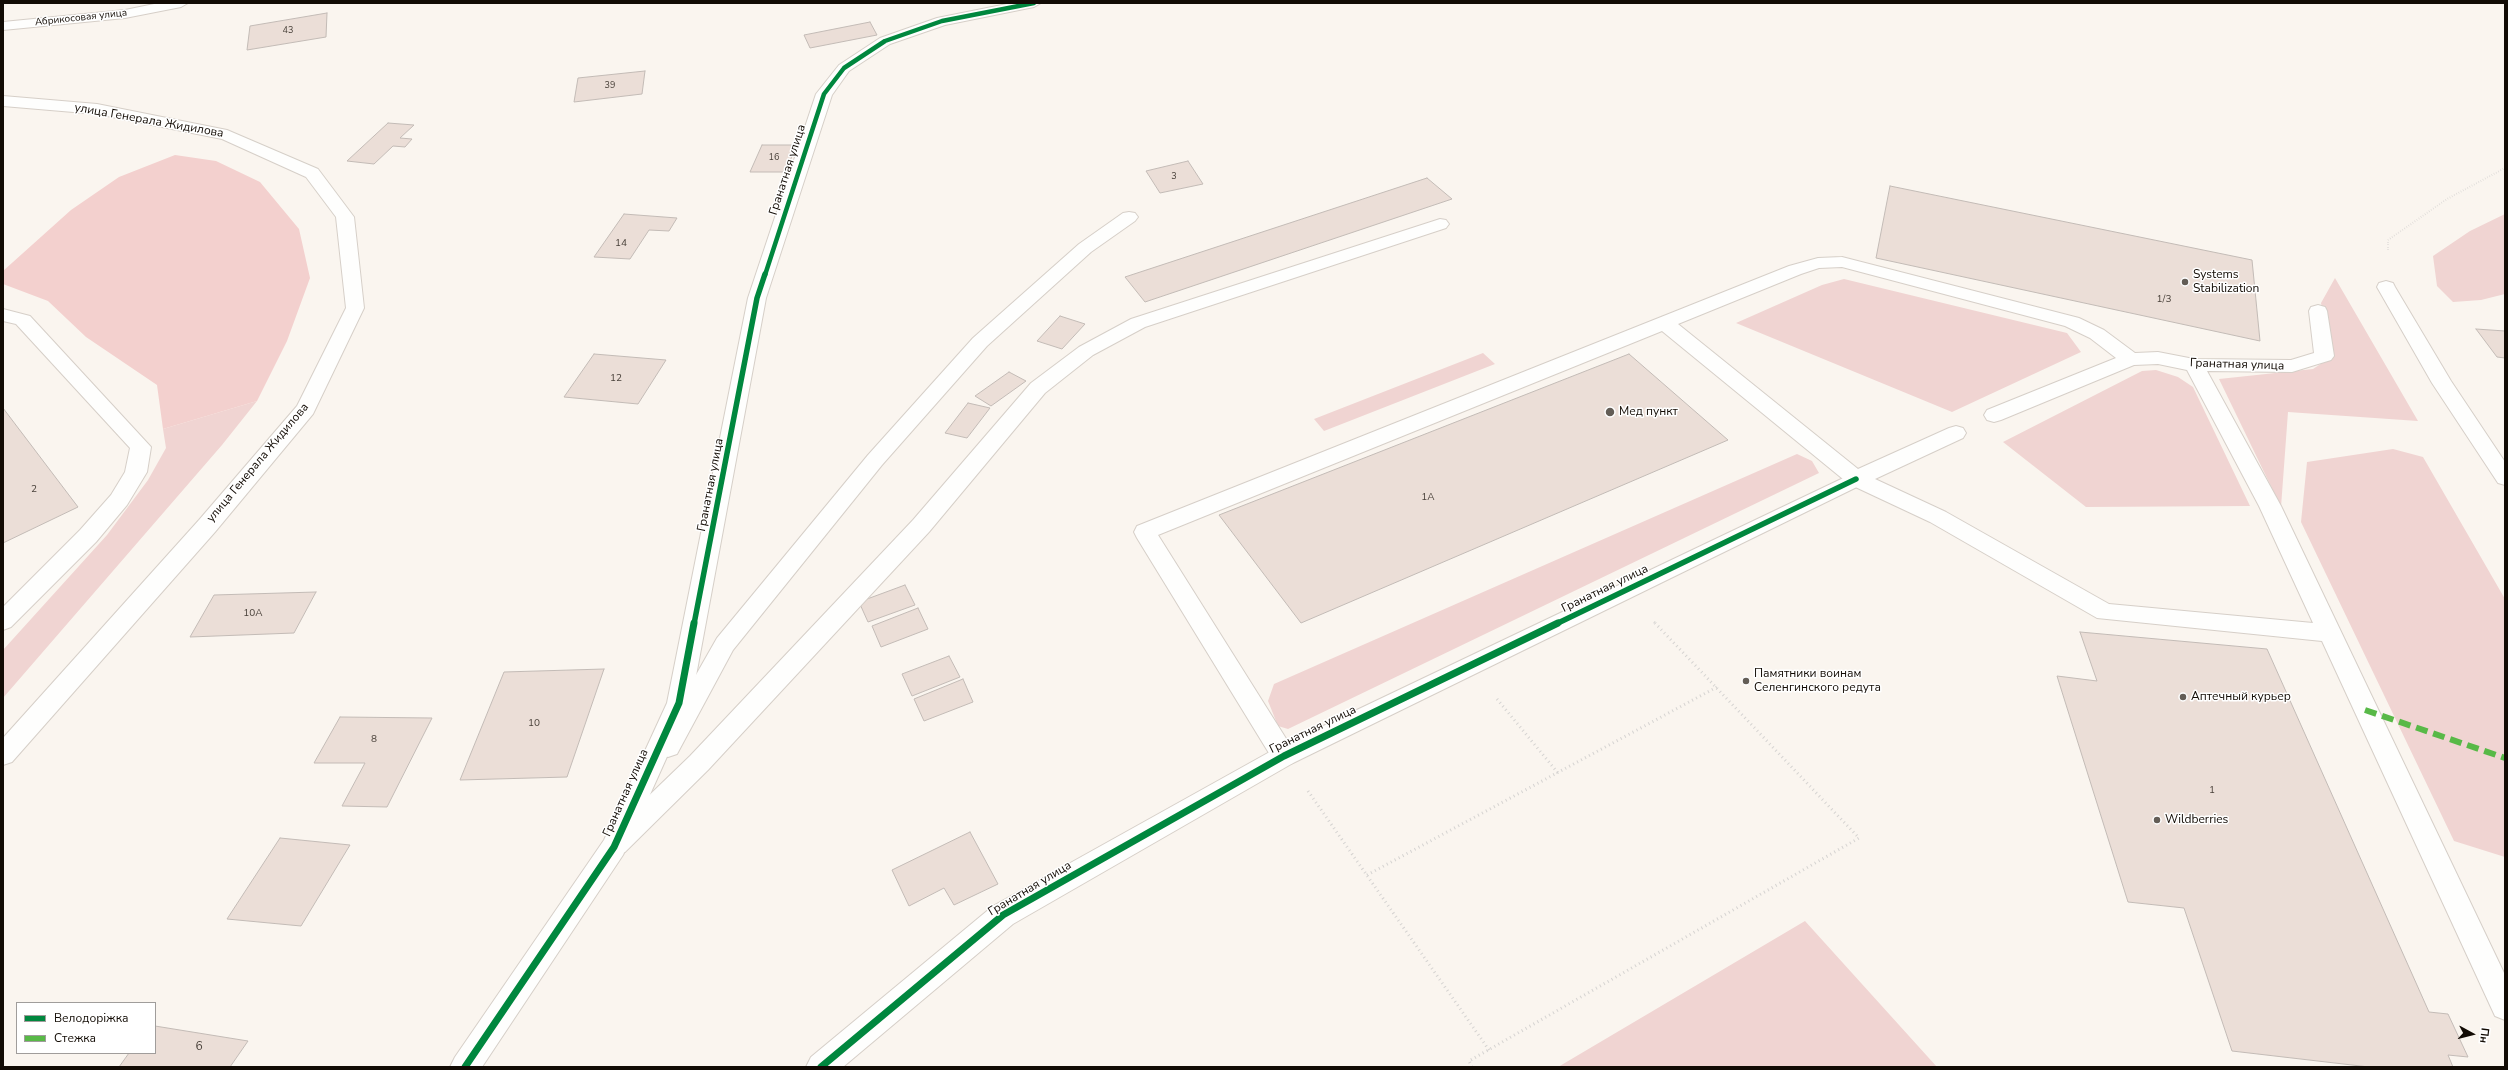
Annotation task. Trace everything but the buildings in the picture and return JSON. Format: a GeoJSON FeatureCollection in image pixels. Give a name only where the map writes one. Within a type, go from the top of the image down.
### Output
{"type":"FeatureCollection","features":[{"type":"Feature","properties":{"kind":"street","name":"Абрикосовая улица"},"geometry":{"type":"LineString","coordinates":[[3,26],[125,14],[181,3]]}},
{"type":"Feature","properties":{"kind":"street","name":"Гранатная улица"},"geometry":{"type":"LineString","coordinates":[[465,1067],[614,846],[679,703],[757,298],[794,190],[824,94],[844,68],[885,41],[942,21],[1034,3]]}},
{"type":"Feature","properties":{"kind":"street","name":"улица Генерала Жидилова"},"geometry":{"type":"LineString","coordinates":[[3,101],[97,109],[227,135],[312,173],[345,217],[355,308],[306,409],[207,526],[3,754]]}},
{"type":"Feature","properties":{"kind":"street"},"geometry":{"type":"LineString","coordinates":[[614,846],[725,644],[870,466],[980,342],[1085,248],[1129,217]]}},
{"type":"Feature","properties":{"kind":"street"},"geometry":{"type":"LineString","coordinates":[[614,846],[699,763],[921,526],[1038,388],[1086,350],[1138,323],[1440,224]]}},
{"type":"Feature","properties":{"kind":"street"},"geometry":{"type":"LineString","coordinates":[[1284,756],[1145,532],[1796,270],[1818,263],[1842,262],[2072,322],[2097,334],[2131,359]]}},
{"type":"Feature","properties":{"kind":"street"},"geometry":{"type":"LineString","coordinates":[[2386,287],[2442,383],[2505,478]]}},
{"type":"Feature","properties":{"kind":"street","name":"Гранатная улица"},"geometry":{"type":"LineString","coordinates":[[1994,415],[2131,359],[2158,358],[2194,365],[2292,366],[2324,356],[2318,310]]}},
{"type":"Feature","properties":{"kind":"street"},"geometry":{"type":"LineString","coordinates":[[3,315],[23,320],[140,447],[136,472],[119,500],[88,536],[3,621]]}},
{"type":"Feature","properties":{"kind":"street"},"geometry":{"type":"LineString","coordinates":[[1664,323],[1856,479],[1938,517],[2106,612],[2330,633]]}},
{"type":"Feature","properties":{"kind":"street"},"geometry":{"type":"LineString","coordinates":[[2194,365],[2270,506],[2505,1006]]}},
{"type":"Feature","properties":{"kind":"street","name":"Гранатная улица"},"geometry":{"type":"LineString","coordinates":[[821,1067],[1003,915],[1284,756],[1856,479],[1956,433]]}},
{"type":"Feature","properties":{"kind":"path"},"geometry":{"type":"LineString","coordinates":[[2386,287],[2388,240],[2448,199],[2505,168]]}},
{"type":"Feature","properties":{"kind":"path"},"geometry":{"type":"LineString","coordinates":[[1472,1067],[1469,1062],[1859,838],[1625,591]]}},
{"type":"Feature","properties":{"kind":"path"},"geometry":{"type":"LineString","coordinates":[[1469,666],[1558,773]]}},
{"type":"Feature","properties":{"kind":"path"},"geometry":{"type":"LineString","coordinates":[[1367,875],[1717,687]]}},
{"type":"Feature","properties":{"kind":"path"},"geometry":{"type":"LineString","coordinates":[[1284,756],[1490,1050]]}},
{"type":"Feature","properties":{"kind":"shaded area"},"geometry":{"type":"Polygon","coordinates":[[[175,155],[216,161],[260,182],[299,229],[310,278],[287,341],[257,401],[163,429],[157,385],[86,337],[48,301],[3,284],[3,271],[71,210],[119,177],[175,155]]]}},
{"type":"Feature","properties":{"kind":"shaded area"},"geometry":{"type":"Polygon","coordinates":[[[2505,214],[2505,294],[2481,300],[2453,302],[2437,286],[2433,256],[2470,231],[2505,214]]]}},
{"type":"Feature","properties":{"kind":"shaded area"},"geometry":{"type":"Polygon","coordinates":[[[2335,278],[2418,421],[2288,412],[2281,507],[2219,379],[2313,369],[2331,357],[2321,303],[2335,278]]]}},
{"type":"Feature","properties":{"kind":"shaded area"},"geometry":{"type":"Polygon","coordinates":[[[1844,279],[2067,333],[2081,352],[1952,412],[1736,323],[1822,285],[1844,279]]]}},
{"type":"Feature","properties":{"kind":"shaded area"},"geometry":{"type":"Polygon","coordinates":[[[1483,353],[1495,364],[1324,431],[1314,419],[1483,353]]]}},
{"type":"Feature","properties":{"kind":"shaded area"},"geometry":{"type":"Polygon","coordinates":[[[2156,370],[2178,377],[2193,387],[2250,506],[2086,507],[2003,442],[2142,371],[2156,370]]]}},
{"type":"Feature","properties":{"kind":"shaded area"},"geometry":{"type":"Polygon","coordinates":[[[257,401],[222,445],[3,698],[3,650],[107,535],[148,480],[166,448],[163,429],[257,401]]]}},
{"type":"Feature","properties":{"kind":"shaded area"},"geometry":{"type":"Polygon","coordinates":[[[2393,449],[2423,457],[2505,599],[2505,857],[2454,841],[2301,522],[2307,462],[2393,449]]]}},
{"type":"Feature","properties":{"kind":"shaded area"},"geometry":{"type":"Polygon","coordinates":[[[1797,454],[1812,461],[1819,473],[1288,729],[1278,726],[1268,701],[1274,684],[1797,454]]]}},
{"type":"Feature","properties":{"kind":"shaded area"},"geometry":{"type":"Polygon","coordinates":[[[1805,921],[1937,1067],[1558,1067],[1805,921]]]}},
{"type":"Feature","properties":{"kind":"marked path"},"geometry":{"type":"LineString","coordinates":[[2365,710],[2505,758]]}},
{"type":"Feature","properties":{"kind":"cycle path"},"geometry":{"type":"LineString","coordinates":[[465,1067],[614,847],[679,703],[757,298],[794,190],[824,94],[844,68],[885,41],[942,21],[1034,3]]}},
{"type":"Feature","properties":{"kind":"cycle path"},"geometry":{"type":"LineString","coordinates":[[821,1067],[1003,915],[1284,756],[1856,479]]}},
{"type":"Feature","properties":{"kind":"place","name":"Systems Stabilization"},"geometry":{"type":"Point","coordinates":[2185,282]}},
{"type":"Feature","properties":{"kind":"place","name":"Мед пункт"},"geometry":{"type":"Point","coordinates":[1610,412]}},
{"type":"Feature","properties":{"kind":"place","name":"Памятники воинам Селенгинского редута"},"geometry":{"type":"Point","coordinates":[1746,681]}},
{"type":"Feature","properties":{"kind":"place","name":"Аптечный курьер"},"geometry":{"type":"Point","coordinates":[2183,697]}},
{"type":"Feature","properties":{"kind":"place","name":"Wildberries"},"geometry":{"type":"Point","coordinates":[2157,820]}}]}
